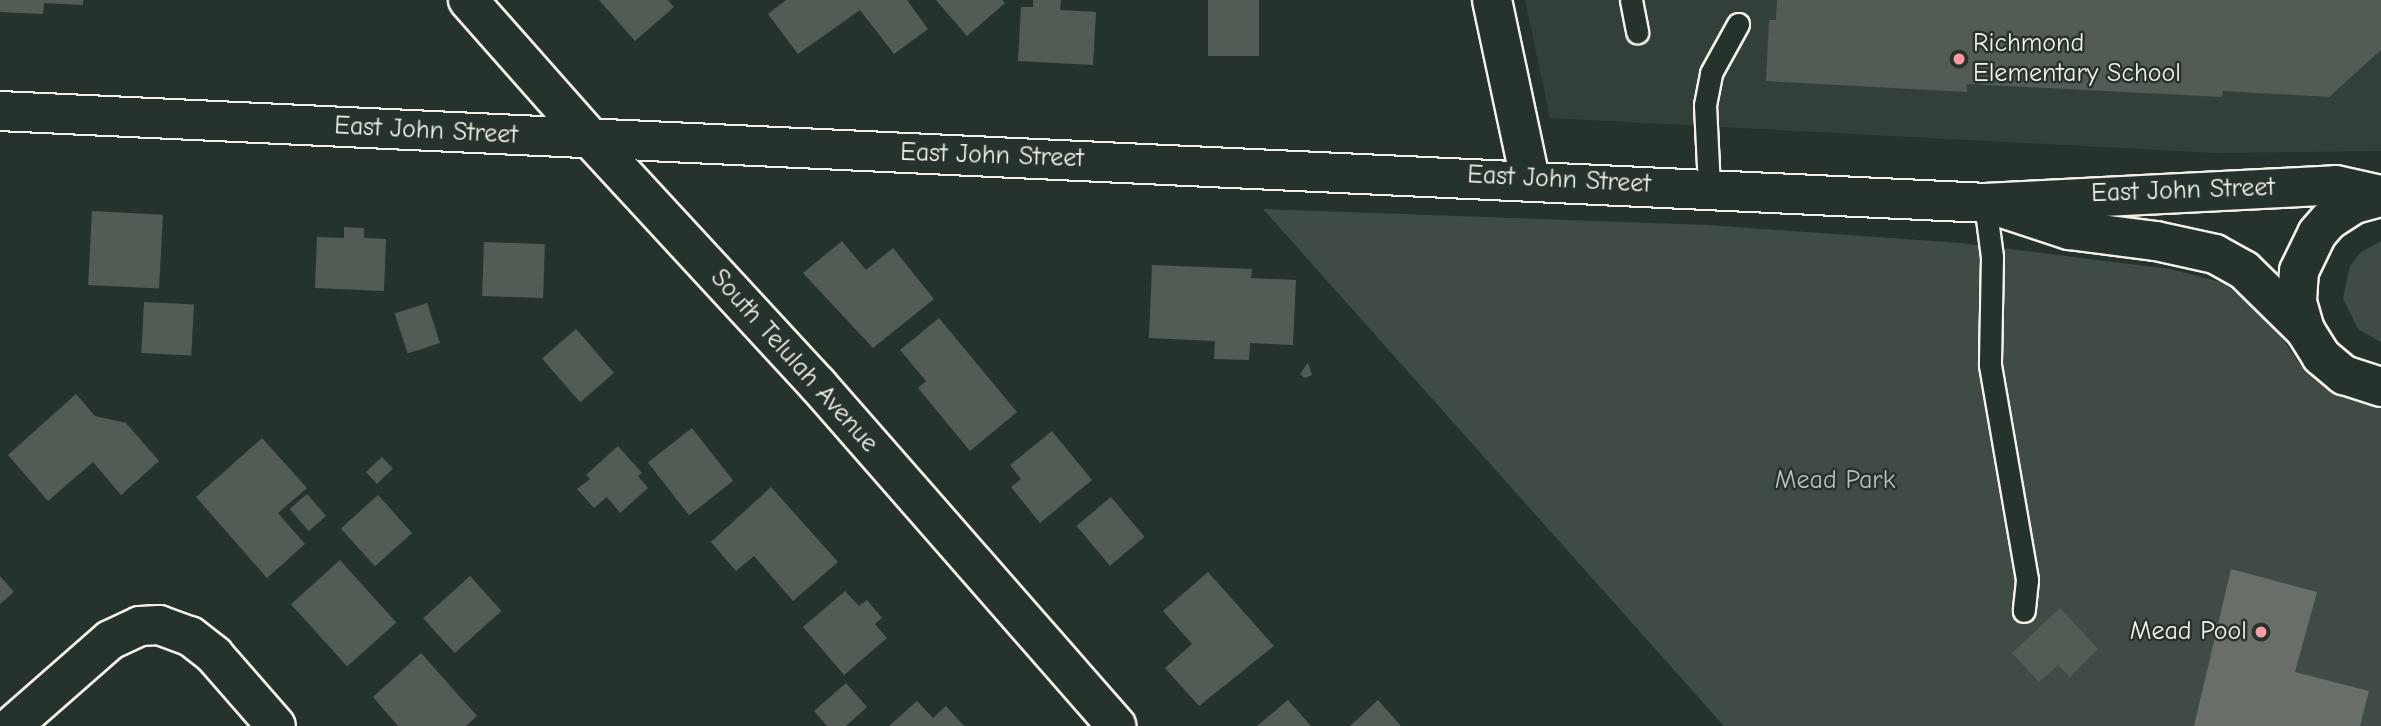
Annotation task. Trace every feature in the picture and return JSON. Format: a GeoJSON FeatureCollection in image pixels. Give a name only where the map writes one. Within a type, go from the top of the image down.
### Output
{"type":"FeatureCollection","features":[{"type":"Feature","properties":{"kind":"street","name":"South Telulah Avenue"},"geometry":{"type":"LineString","coordinates":[[468,0],[590,138],[818,385],[1116,726]]}},
{"type":"Feature","properties":{"kind":"street"},"geometry":{"type":"LineString","coordinates":[[1492,0],[1530,179]]}},
{"type":"Feature","properties":{"kind":"street","name":"East John Street"},"geometry":{"type":"LineString","coordinates":[[0,111],[1709,187],[1985,202],[2336,185],[2381,196]]}},
{"type":"Feature","properties":{"kind":"street"},"geometry":{"type":"LineString","coordinates":[[2381,196],[2354,204],[2329,220],[2310,244],[2299,271],[2297,302],[2305,330],[2321,356],[2344,375],[2381,387]]}},
{"type":"Feature","properties":{"kind":"street","name":"East John Street"},"geometry":{"type":"LineString","coordinates":[[1985,202],[2069,230],[2156,241],[2215,254],[2262,285],[2305,330]]}},
{"type":"Feature","properties":{"kind":"street"},"geometry":{"type":"LineString","coordinates":[[12,726],[110,640],[132,629],[159,625],[190,636],[214,655],[276,726]]}},
{"type":"Feature","properties":{"kind":"lane"},"geometry":{"type":"LineString","coordinates":[[1631,0],[1637,32]]}},
{"type":"Feature","properties":{"kind":"lane"},"geometry":{"type":"LineString","coordinates":[[1709,187],[1705,105],[1711,73],[1738,24]]}},
{"type":"Feature","properties":{"kind":"lane"},"geometry":{"type":"LineString","coordinates":[[1985,202],[1992,257],[1990,365],[2026,580],[2024,611]]}},
{"type":"Feature","properties":{"kind":"shaded area","name":"Richmond Elementary School"},"geometry":{"type":"Polygon","coordinates":[[[1525,0],[2381,0],[2381,151],[2216,153],[1550,118],[1525,0]]]}},
{"type":"Feature","properties":{"kind":"shaded area","name":"Mead Pool"},"geometry":{"type":"Polygon","coordinates":[[[2231,569],[2317,592],[2295,672],[2369,691],[2360,726],[2194,726],[2231,569]]]}},
{"type":"Feature","properties":{"kind":"green space","name":"Mead Park"},"geometry":{"type":"Polygon","coordinates":[[[1263,209],[1707,225],[1961,243],[2170,269],[2224,283],[2273,325],[2306,373],[2351,400],[2381,406],[2381,726],[1724,726],[1263,209]]]}},
{"type":"Feature","properties":{"kind":"green space"},"geometry":{"type":"Polygon","coordinates":[[[2381,241],[2381,342],[2358,329],[2343,298],[2350,266],[2361,252],[2381,241]]]}},
{"type":"Feature","properties":{"kind":"building"},"geometry":{"type":"Polygon","coordinates":[[[0,0],[83,0],[83,5],[44,3],[43,14],[0,12],[0,0]]]}},
{"type":"Feature","properties":{"kind":"building"},"geometry":{"type":"Polygon","coordinates":[[[599,0],[668,0],[674,7],[635,41],[599,0]]]}},
{"type":"Feature","properties":{"kind":"building"},"geometry":{"type":"Polygon","coordinates":[[[786,0],[907,0],[928,29],[894,54],[860,10],[798,54],[768,14],[786,0]]]}},
{"type":"Feature","properties":{"kind":"building"},"geometry":{"type":"Polygon","coordinates":[[[936,0],[1002,0],[1005,3],[967,36],[936,0]]]}},
{"type":"Feature","properties":{"kind":"building"},"geometry":{"type":"Polygon","coordinates":[[[1033,0],[1061,0],[1060,10],[1096,12],[1093,65],[1018,61],[1021,7],[1033,7],[1033,0]]]}},
{"type":"Feature","properties":{"kind":"building"},"geometry":{"type":"Polygon","coordinates":[[[1208,0],[1259,0],[1259,56],[1208,56],[1208,0]]]}},
{"type":"Feature","properties":{"kind":"building"},"geometry":{"type":"Polygon","coordinates":[[[1777,0],[2381,0],[2381,50],[2329,97],[2223,91],[2222,97],[1967,84],[1967,92],[1766,81],[1769,20],[1776,20],[1777,0]]]}},
{"type":"Feature","properties":{"kind":"building"},"geometry":{"type":"Polygon","coordinates":[[[92,211],[163,215],[159,289],[88,285],[92,211]]]}},
{"type":"Feature","properties":{"kind":"building"},"geometry":{"type":"Polygon","coordinates":[[[344,227],[364,228],[364,238],[386,239],[384,291],[315,288],[317,237],[344,238],[344,227]]]}},
{"type":"Feature","properties":{"kind":"building"},"geometry":{"type":"Polygon","coordinates":[[[842,241],[866,270],[893,248],[934,299],[873,348],[803,273],[842,241]]]}},
{"type":"Feature","properties":{"kind":"building"},"geometry":{"type":"Polygon","coordinates":[[[484,242],[545,244],[543,298],[482,296],[484,242]]]}},
{"type":"Feature","properties":{"kind":"building"},"geometry":{"type":"Polygon","coordinates":[[[1152,265],[1252,269],[1251,278],[1296,280],[1293,345],[1250,343],[1249,360],[1214,359],[1215,341],[1149,338],[1152,265]]]}},
{"type":"Feature","properties":{"kind":"building"},"geometry":{"type":"Polygon","coordinates":[[[144,302],[194,305],[191,356],[141,353],[144,302]]]}},
{"type":"Feature","properties":{"kind":"building"},"geometry":{"type":"Polygon","coordinates":[[[427,303],[440,343],[408,353],[395,314],[427,303]]]}},
{"type":"Feature","properties":{"kind":"building"},"geometry":{"type":"Polygon","coordinates":[[[939,318],[1017,412],[970,451],[918,388],[926,381],[900,350],[939,318]]]}},
{"type":"Feature","properties":{"kind":"building"},"geometry":{"type":"Polygon","coordinates":[[[576,329],[614,373],[580,402],[542,359],[576,329]]]}},
{"type":"Feature","properties":{"kind":"building"},"geometry":{"type":"Polygon","coordinates":[[[1308,363],[1312,375],[1305,378],[1300,374],[1308,363]]]}},
{"type":"Feature","properties":{"kind":"building"},"geometry":{"type":"Polygon","coordinates":[[[76,394],[95,416],[126,423],[159,461],[121,495],[93,462],[48,501],[8,455],[76,394]]]}},
{"type":"Feature","properties":{"kind":"building"},"geometry":{"type":"Polygon","coordinates":[[[692,428],[733,481],[689,515],[648,462],[692,428]]]}},
{"type":"Feature","properties":{"kind":"building"},"geometry":{"type":"Polygon","coordinates":[[[1052,431],[1092,480],[1040,523],[1011,487],[1021,479],[1010,465],[1052,431]]]}},
{"type":"Feature","properties":{"kind":"building"},"geometry":{"type":"Polygon","coordinates":[[[262,438],[307,488],[278,513],[305,544],[267,578],[196,497],[262,438]]]}},
{"type":"Feature","properties":{"kind":"building"},"geometry":{"type":"Polygon","coordinates":[[[618,446],[642,473],[638,476],[648,488],[620,513],[607,497],[594,508],[577,489],[590,479],[586,475],[618,446]]]}},
{"type":"Feature","properties":{"kind":"building"},"geometry":{"type":"Polygon","coordinates":[[[382,457],[393,469],[377,484],[366,472],[382,457]]]}},
{"type":"Feature","properties":{"kind":"building"},"geometry":{"type":"Polygon","coordinates":[[[771,487],[838,562],[793,601],[754,556],[736,571],[711,542],[771,487]]]}},
{"type":"Feature","properties":{"kind":"building"},"geometry":{"type":"Polygon","coordinates":[[[307,494],[326,516],[309,531],[290,509],[307,494]]]}},
{"type":"Feature","properties":{"kind":"building"},"geometry":{"type":"Polygon","coordinates":[[[378,495],[412,533],[375,566],[341,528],[378,495]]]}},
{"type":"Feature","properties":{"kind":"building"},"geometry":{"type":"Polygon","coordinates":[[[1111,497],[1144,537],[1110,566],[1077,526],[1111,497]]]}},
{"type":"Feature","properties":{"kind":"building"},"geometry":{"type":"Polygon","coordinates":[[[340,560],[396,622],[347,667],[291,604],[340,560]]]}},
{"type":"Feature","properties":{"kind":"building"},"geometry":{"type":"Polygon","coordinates":[[[1208,572],[1274,646],[1199,706],[1165,668],[1192,644],[1163,611],[1208,572]]]}},
{"type":"Feature","properties":{"kind":"building"},"geometry":{"type":"Polygon","coordinates":[[[0,576],[14,592],[0,604],[0,576]]]}},
{"type":"Feature","properties":{"kind":"building"},"geometry":{"type":"Polygon","coordinates":[[[470,576],[501,611],[455,653],[423,618],[470,576]]]}},
{"type":"Feature","properties":{"kind":"building"},"geometry":{"type":"Polygon","coordinates":[[[845,591],[859,606],[867,600],[882,618],[875,624],[887,638],[844,675],[803,627],[845,591]]]}},
{"type":"Feature","properties":{"kind":"building"},"geometry":{"type":"Polygon","coordinates":[[[2060,608],[2098,649],[2070,677],[2058,665],[2039,682],[2012,653],[2060,608]]]}},
{"type":"Feature","properties":{"kind":"building"},"geometry":{"type":"Polygon","coordinates":[[[421,653],[477,716],[466,726],[398,726],[373,697],[421,653]]]}},
{"type":"Feature","properties":{"kind":"building"},"geometry":{"type":"Polygon","coordinates":[[[846,683],[867,707],[846,726],[827,726],[814,711],[846,683]]]}},
{"type":"Feature","properties":{"kind":"building"},"geometry":{"type":"Polygon","coordinates":[[[1288,700],[1311,726],[1257,726],[1288,700]]]}},
{"type":"Feature","properties":{"kind":"building"},"geometry":{"type":"Polygon","coordinates":[[[1378,700],[1401,726],[1350,726],[1378,700]]]}},
{"type":"Feature","properties":{"kind":"building"},"geometry":{"type":"Polygon","coordinates":[[[917,701],[933,718],[946,706],[964,726],[889,726],[917,701]]]}},
{"type":"Feature","properties":{"kind":"place","name":"Richmond Elementary School"},"geometry":{"type":"Point","coordinates":[1959,59]}},
{"type":"Feature","properties":{"kind":"place","name":"Mead Pool"},"geometry":{"type":"Point","coordinates":[2261,632]}}]}
